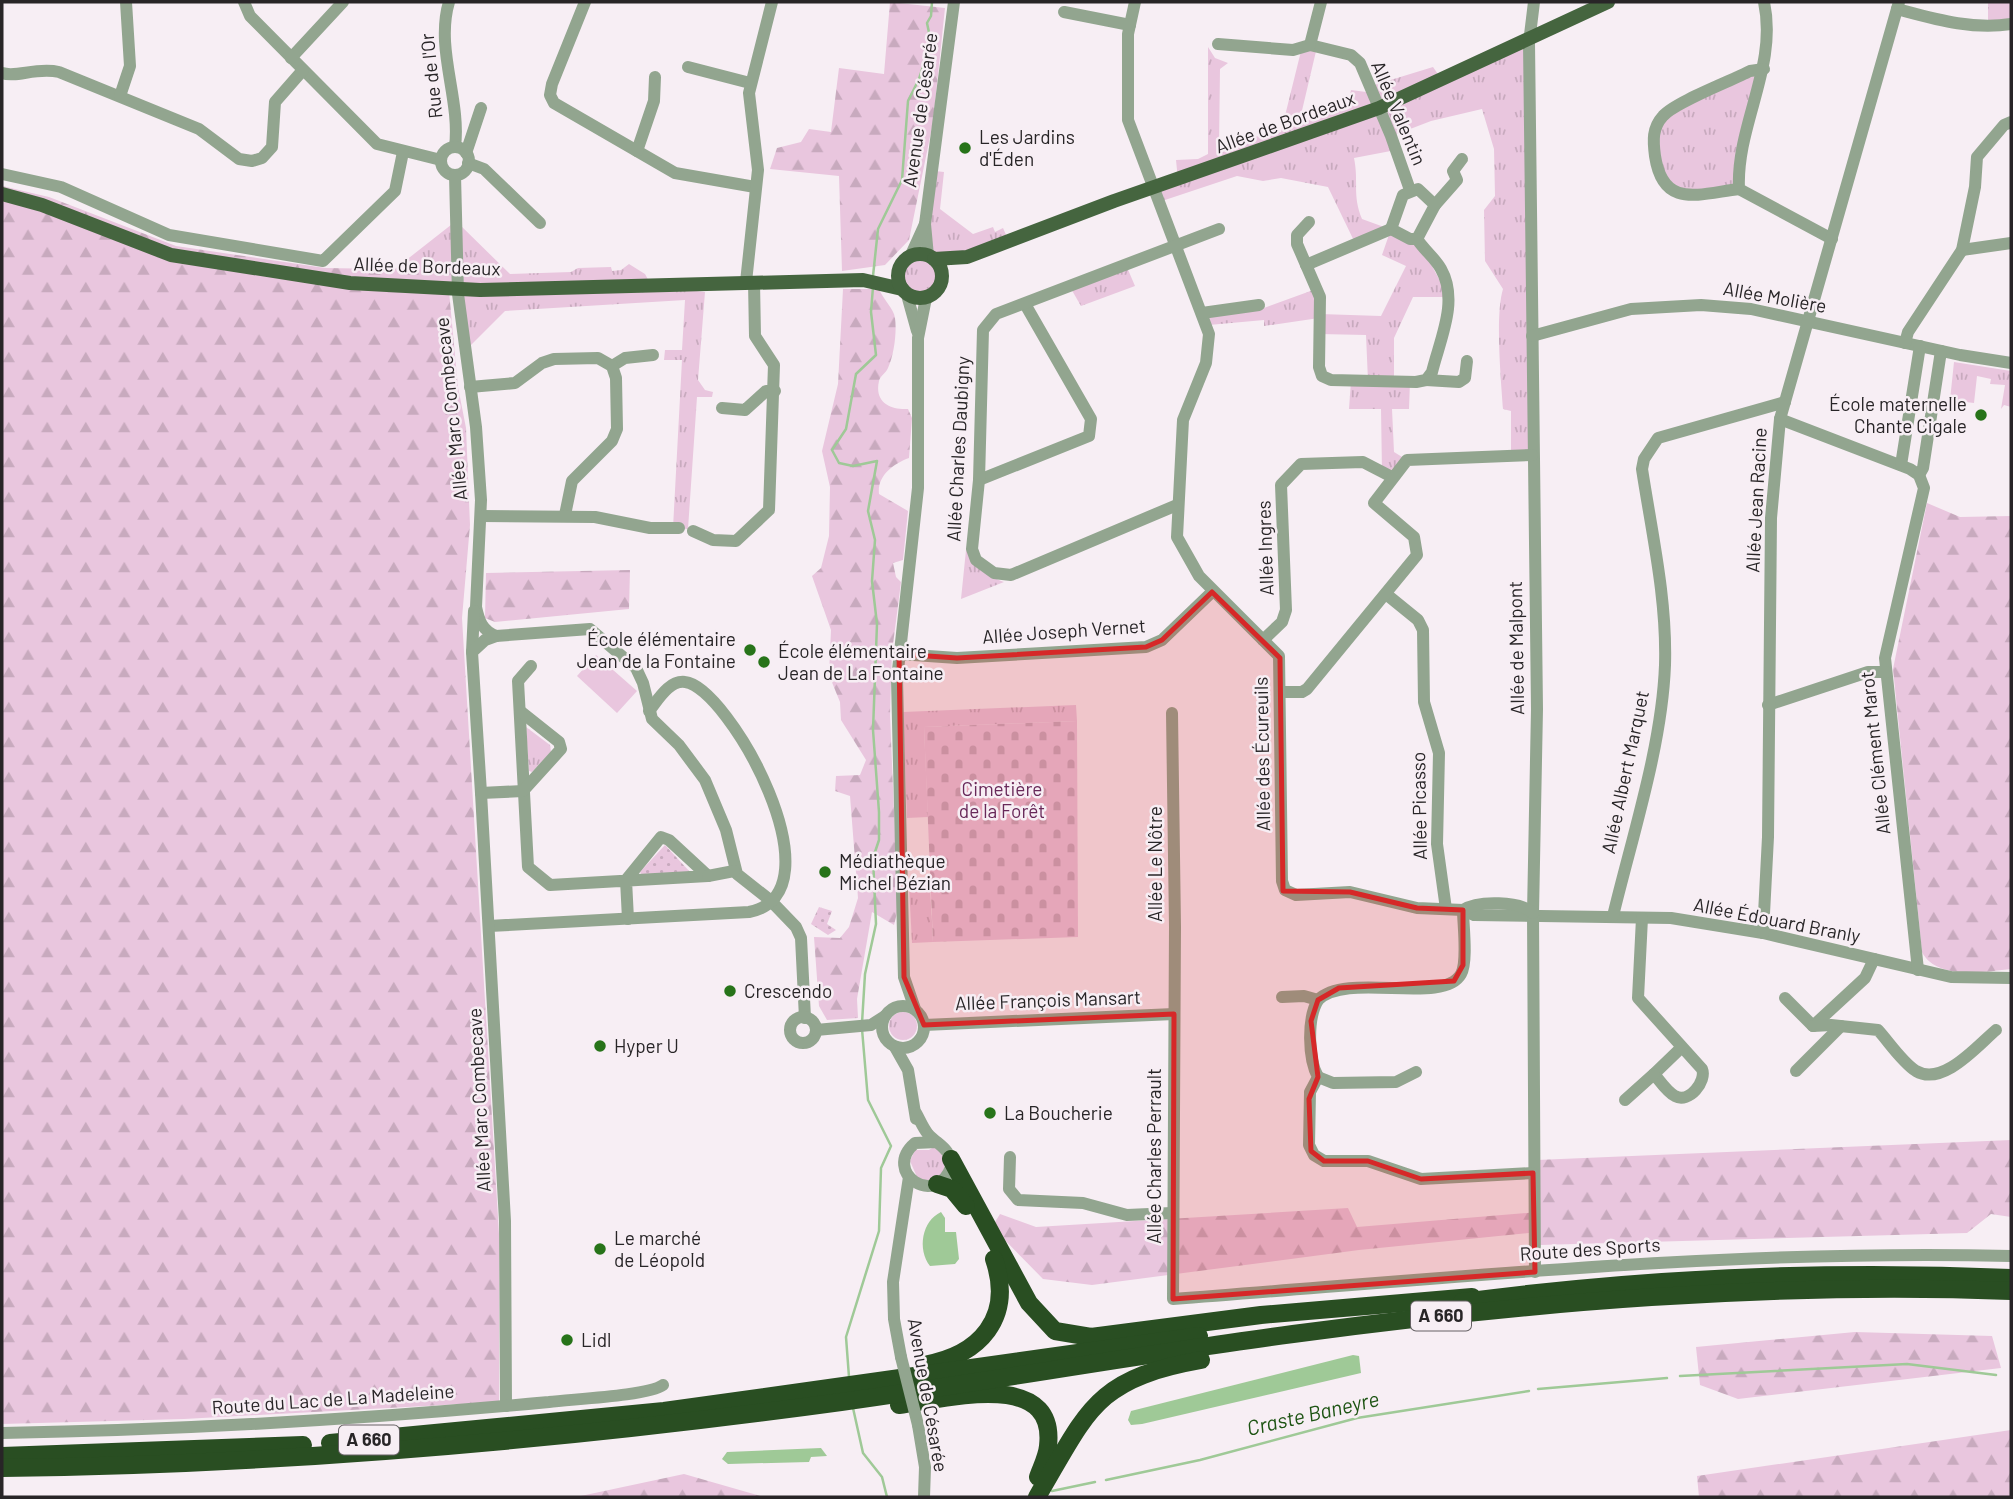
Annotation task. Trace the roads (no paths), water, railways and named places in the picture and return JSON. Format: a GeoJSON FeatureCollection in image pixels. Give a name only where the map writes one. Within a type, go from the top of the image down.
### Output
{"type":"FeatureCollection","features":[{"type":"Feature","properties":{"kind":"highway"},"geometry":{"type":"LineString","coordinates":[[951,1159],[1029,1303],[1046,1324],[1066,1334],[1104,1336],[1261,1315],[1527,1293]]}},
{"type":"Feature","properties":{"kind":"highway"},"geometry":{"type":"LineString","coordinates":[[864,1380],[941,1362],[963,1354],[983,1338],[996,1316],[1000,1289],[993,1255],[959,1195],[934,1185]]}},
{"type":"Feature","properties":{"kind":"highway","name":"A 660"},"geometry":{"type":"LineString","coordinates":[[2,1468],[254,1460],[426,1449],[676,1423],[702,1425],[841,1395],[864,1380],[1527,1293],[1630,1284],[1812,1276],[2011,1278]]}},
{"type":"Feature","properties":{"kind":"highway","name":"A 660"},"geometry":{"type":"LineString","coordinates":[[2,1456],[162,1452],[359,1441],[735,1402],[764,1393],[841,1395],[877,1403],[1290,1334],[1467,1313],[1620,1299],[1815,1289],[2011,1291]]}},
{"type":"Feature","properties":{"kind":"highway"},"geometry":{"type":"LineString","coordinates":[[1036,1491],[1075,1430],[1100,1399],[1124,1381],[1159,1368],[1336,1336],[1620,1299]]}},
{"type":"Feature","properties":{"kind":"highway"},"geometry":{"type":"LineString","coordinates":[[877,1403],[992,1393],[1014,1394],[1042,1413],[1048,1429],[1048,1448],[1036,1491]]}},
{"type":"Feature","properties":{"kind":"main road","name":"Allée de Bordeaux"},"geometry":{"type":"LineString","coordinates":[[931,257],[967,257],[1379,108],[1531,31],[1608,2]]}},
{"type":"Feature","properties":{"kind":"main road","name":"Allée de Bordeaux"},"geometry":{"type":"LineString","coordinates":[[2,194],[42,205],[149,248],[190,258],[301,277],[458,289],[861,280],[881,278],[905,262]]}},
{"type":"Feature","properties":{"kind":"main road"},"geometry":{"type":"LineString","coordinates":[[931,257],[941,269],[942,283],[926,298],[904,292],[898,278],[905,262],[931,257]]}},
{"type":"Feature","properties":{"kind":"main road","name":"Allée de Bordeaux"},"geometry":{"type":"LineString","coordinates":[[942,283],[967,257]]}},
{"type":"Feature","properties":{"kind":"main road","name":"Allée de Bordeaux"},"geometry":{"type":"LineString","coordinates":[[881,278],[904,292]]}},
{"type":"Feature","properties":{"kind":"street"},"geometry":{"type":"LineString","coordinates":[[120,96],[130,66],[126,2]]}},
{"type":"Feature","properties":{"kind":"street"},"geometry":{"type":"LineString","coordinates":[[244,2],[248,14],[377,144],[441,160]]}},
{"type":"Feature","properties":{"kind":"street"},"geometry":{"type":"LineString","coordinates":[[291,58],[343,2]]}},
{"type":"Feature","properties":{"kind":"street","name":"Rue de l'Or"},"geometry":{"type":"LineString","coordinates":[[449,2],[444,25],[463,154]]}},
{"type":"Feature","properties":{"kind":"street"},"geometry":{"type":"LineString","coordinates":[[585,2],[552,84],[551,99],[558,108],[683,176],[755,187]]}},
{"type":"Feature","properties":{"kind":"street"},"geometry":{"type":"LineString","coordinates":[[693,531],[713,540],[736,541],[769,510],[774,365],[755,336],[750,282],[758,170],[750,120],[750,83],[772,2]]}},
{"type":"Feature","properties":{"kind":"street","name":"Avenue de Césarée"},"geometry":{"type":"LineString","coordinates":[[931,257],[925,224],[954,2]]}},
{"type":"Feature","properties":{"kind":"street","name":"Allée des Écureuils"},"geometry":{"type":"LineString","coordinates":[[1135,2],[1128,34],[1128,121],[1209,334],[1208,351],[1183,420],[1177,505],[1178,542],[1188,562],[1212,592],[1279,656],[1282,881],[1285,890],[1296,895],[1350,892],[1417,908],[1463,909],[1474,915],[1533,914]]}},
{"type":"Feature","properties":{"kind":"street"},"geometry":{"type":"LineString","coordinates":[[1310,45],[1321,2]]}},
{"type":"Feature","properties":{"kind":"street","name":"Allée de Malpont"},"geometry":{"type":"LineString","coordinates":[[1534,2],[1531,31],[1532,455],[1537,709],[1533,914],[1535,1272]]}},
{"type":"Feature","properties":{"kind":"street"},"geometry":{"type":"LineString","coordinates":[[1739,189],[1738,169],[1764,69],[1768,19],[1764,2]]}},
{"type":"Feature","properties":{"kind":"street"},"geometry":{"type":"LineString","coordinates":[[1898,5],[1956,25],[2011,24]]}},
{"type":"Feature","properties":{"kind":"street","name":"Allée Jean Racine"},"geometry":{"type":"LineString","coordinates":[[1763,933],[1768,837],[1772,495],[1780,419],[1898,5]]}},
{"type":"Feature","properties":{"kind":"street"},"geometry":{"type":"LineString","coordinates":[[1065,12],[1130,25]]}},
{"type":"Feature","properties":{"kind":"street","name":"Allée Valentin"},"geometry":{"type":"LineString","coordinates":[[1218,44],[1293,50],[1310,45],[1351,55],[1360,63],[1410,190]]}},
{"type":"Feature","properties":{"kind":"street"},"geometry":{"type":"LineString","coordinates":[[688,67],[750,83]]}},
{"type":"Feature","properties":{"kind":"street"},"geometry":{"type":"LineString","coordinates":[[2,73],[10,75],[46,69],[199,128],[239,159],[252,161],[262,158],[272,147],[275,102],[303,70]]}},
{"type":"Feature","properties":{"kind":"street"},"geometry":{"type":"LineString","coordinates":[[1764,69],[1750,71],[1665,113],[1653,139],[1657,169],[1666,187],[1682,195],[1739,189],[1832,239]]}},
{"type":"Feature","properties":{"kind":"street"},"geometry":{"type":"LineString","coordinates":[[637,151],[654,101],[655,78]]}},
{"type":"Feature","properties":{"kind":"street"},"geometry":{"type":"LineString","coordinates":[[481,108],[463,154],[464,172],[455,175],[444,169],[441,160],[444,152],[463,154],[484,169],[540,223]]}},
{"type":"Feature","properties":{"kind":"street"},"geometry":{"type":"LineString","coordinates":[[1905,343],[1908,332],[1962,250],[1975,187],[1977,157],[2004,125],[2011,122]]}},
{"type":"Feature","properties":{"kind":"street"},"geometry":{"type":"LineString","coordinates":[[2,174],[61,187],[169,235],[323,261],[395,191],[403,152]]}},
{"type":"Feature","properties":{"kind":"street"},"geometry":{"type":"LineString","coordinates":[[1417,239],[1435,205],[1457,180],[1453,171],[1462,159]]}},
{"type":"Feature","properties":{"kind":"street"},"geometry":{"type":"LineString","coordinates":[[455,175],[458,289]]}},
{"type":"Feature","properties":{"kind":"street"},"geometry":{"type":"LineString","coordinates":[[1306,265],[1391,229],[1403,195],[1410,190],[1418,189],[1435,205]]}},
{"type":"Feature","properties":{"kind":"street"},"geometry":{"type":"LineString","coordinates":[[1309,222],[1297,234],[1306,265],[1320,297],[1319,367],[1322,376],[1331,380],[1459,382],[1465,378],[1467,361]]}},
{"type":"Feature","properties":{"kind":"street","name":"Avenue de Césarée"},"geometry":{"type":"LineString","coordinates":[[905,262],[925,224]]}},
{"type":"Feature","properties":{"kind":"street"},"geometry":{"type":"LineString","coordinates":[[1176,246],[1219,229]]}},
{"type":"Feature","properties":{"kind":"street"},"geometry":{"type":"LineString","coordinates":[[1391,229],[1410,239],[1417,239],[1440,266],[1448,284],[1449,297],[1432,372],[1426,380]]}},
{"type":"Feature","properties":{"kind":"street"},"geometry":{"type":"LineString","coordinates":[[1962,250],[2011,243]]}},
{"type":"Feature","properties":{"kind":"street","name":"Allée Charles Daubigny"},"geometry":{"type":"LineString","coordinates":[[1176,246],[996,314],[983,330],[979,480],[972,555],[994,573],[1004,577],[1177,505]]}},
{"type":"Feature","properties":{"kind":"street","name":"Allée Marc Combecave"},"geometry":{"type":"LineString","coordinates":[[458,289],[482,516],[476,607],[471,623],[505,1221],[506,1406]]}},
{"type":"Feature","properties":{"kind":"street"},"geometry":{"type":"LineString","coordinates":[[904,292],[918,338]]}},
{"type":"Feature","properties":{"kind":"street"},"geometry":{"type":"LineString","coordinates":[[908,1070],[914,1045],[922,1037],[924,1026],[915,1009],[905,977],[897,700],[899,654],[918,488],[918,338],[926,298]]}},
{"type":"Feature","properties":{"kind":"street"},"geometry":{"type":"LineString","coordinates":[[979,480],[1088,436],[1091,419],[1025,304]]}},
{"type":"Feature","properties":{"kind":"street","name":"Allée Molière"},"geometry":{"type":"LineString","coordinates":[[1532,336],[1649,307],[1702,304],[1751,309],[1941,351],[2011,363]]}},
{"type":"Feature","properties":{"kind":"street"},"geometry":{"type":"LineString","coordinates":[[1202,313],[1259,305]]}},
{"type":"Feature","properties":{"kind":"street"},"geometry":{"type":"LineString","coordinates":[[1901,465],[1920,346]]}},
{"type":"Feature","properties":{"kind":"street","name":"Allée Clément Marot"},"geometry":{"type":"LineString","coordinates":[[1918,970],[1885,658],[1924,488],[1919,475],[1923,468],[1941,351]]}},
{"type":"Feature","properties":{"kind":"street"},"geometry":{"type":"LineString","coordinates":[[612,366],[625,358],[653,355]]}},
{"type":"Feature","properties":{"kind":"street"},"geometry":{"type":"LineString","coordinates":[[470,387],[514,383],[542,363],[554,359],[598,358],[612,366],[616,378],[617,429],[608,445],[572,481],[565,515]]}},
{"type":"Feature","properties":{"kind":"street"},"geometry":{"type":"LineString","coordinates":[[722,408],[745,410],[766,391],[775,391]]}},
{"type":"Feature","properties":{"kind":"street","name":"Allée Albert Marquet"},"geometry":{"type":"LineString","coordinates":[[1613,916],[1661,713],[1665,665],[1663,601],[1642,468],[1644,459],[1658,438],[1785,402]]}},
{"type":"Feature","properties":{"kind":"street"},"geometry":{"type":"LineString","coordinates":[[1780,419],[1901,465],[1919,475]]}},
{"type":"Feature","properties":{"kind":"street"},"geometry":{"type":"LineString","coordinates":[[1281,692],[1302,692],[1307,689],[1417,555],[1413,537],[1374,503],[1407,460],[1532,455]]}},
{"type":"Feature","properties":{"kind":"street","name":"Allée Ingres"},"geometry":{"type":"LineString","coordinates":[[1262,640],[1282,622],[1286,610],[1281,485],[1301,464],[1363,461],[1392,477]]}},
{"type":"Feature","properties":{"kind":"street"},"geometry":{"type":"LineString","coordinates":[[482,516],[598,517],[650,528],[679,528]]}},
{"type":"Feature","properties":{"kind":"street","name":"Allée Joseph Vernet"},"geometry":{"type":"LineString","coordinates":[[899,654],[957,658],[1146,648],[1162,640],[1212,592]]}},
{"type":"Feature","properties":{"kind":"street","name":"Allée Picasso"},"geometry":{"type":"LineString","coordinates":[[1386,594],[1418,621],[1423,629],[1424,702],[1439,753],[1437,844],[1446,909]]}},
{"type":"Feature","properties":{"kind":"street","name":"Allée Marc Combecave"},"geometry":{"type":"LineString","coordinates":[[476,607],[483,627],[496,636]]}},
{"type":"Feature","properties":{"kind":"street"},"geometry":{"type":"LineString","coordinates":[[472,652],[485,640],[496,636],[577,629],[596,631],[640,673],[650,715],[679,745],[705,780],[726,830],[734,871],[770,900],[796,927],[801,938],[805,1018]]}},
{"type":"Feature","properties":{"kind":"street"},"geometry":{"type":"LineString","coordinates":[[531,666],[518,681],[528,867],[550,885],[708,876],[734,871]]}},
{"type":"Feature","properties":{"kind":"street"},"geometry":{"type":"LineString","coordinates":[[1769,705],[1868,672],[1886,672]]}},
{"type":"Feature","properties":{"kind":"street"},"geometry":{"type":"LineString","coordinates":[[489,926],[749,912],[770,900],[785,880],[786,858],[774,805],[748,749],[714,705],[690,683],[673,684],[650,715]]}},
{"type":"Feature","properties":{"kind":"street"},"geometry":{"type":"LineString","coordinates":[[481,793],[523,791],[561,749],[559,742],[520,711]]}},
{"type":"Feature","properties":{"kind":"street","name":"Allée Le Nôtre"},"geometry":{"type":"LineString","coordinates":[[1172,713],[1174,1014]]}},
{"type":"Feature","properties":{"kind":"street"},"geometry":{"type":"LineString","coordinates":[[628,919],[626,880],[661,837],[669,840],[708,876]]}},
{"type":"Feature","properties":{"kind":"street"},"geometry":{"type":"LineString","coordinates":[[1463,909],[1464,965],[1461,975],[1454,981],[1421,988],[1339,988],[1318,1000],[1311,1021],[1313,1063],[1318,1077],[1310,1092],[1309,1145],[1314,1155],[1324,1161],[1368,1161],[1420,1179],[1533,1173]]}},
{"type":"Feature","properties":{"kind":"street","name":"Allée Édouard Branly"},"geometry":{"type":"LineString","coordinates":[[1533,914],[1671,918],[1763,933],[1951,977],[2011,978]]}},
{"type":"Feature","properties":{"kind":"street"},"geometry":{"type":"LineString","coordinates":[[1642,918],[1638,998],[1702,1069],[1703,1082],[1688,1096],[1674,1096],[1654,1074]]}},
{"type":"Feature","properties":{"kind":"street"},"geometry":{"type":"LineString","coordinates":[[1813,1026],[1865,978],[1874,959]]}},
{"type":"Feature","properties":{"kind":"street"},"geometry":{"type":"LineString","coordinates":[[905,977],[881,1027],[908,1070],[916,1113],[915,1143]]}},
{"type":"Feature","properties":{"kind":"street"},"geometry":{"type":"LineString","coordinates":[[1283,997],[1304,996],[1318,1000]]}},
{"type":"Feature","properties":{"kind":"street"},"geometry":{"type":"LineString","coordinates":[[1785,998],[1813,1026],[1878,1030],[1916,1071],[1928,1074],[1950,1069],[1996,1030]]}},
{"type":"Feature","properties":{"kind":"street"},"geometry":{"type":"LineString","coordinates":[[872,1029],[889,1012],[903,1006],[915,1009]]}},
{"type":"Feature","properties":{"kind":"street","name":"Allée François Mansart"},"geometry":{"type":"LineString","coordinates":[[924,1026],[1174,1014]]}},
{"type":"Feature","properties":{"kind":"street","name":"Allée Charles Perrault"},"geometry":{"type":"LineString","coordinates":[[1173,1299],[1174,1014]]}},
{"type":"Feature","properties":{"kind":"street"},"geometry":{"type":"LineString","coordinates":[[805,1018],[811,1020],[816,1030],[809,1042],[801,1043],[794,1039],[790,1031],[793,1023],[805,1018]]}},
{"type":"Feature","properties":{"kind":"street"},"geometry":{"type":"LineString","coordinates":[[1796,1071],[1841,1026]]}},
{"type":"Feature","properties":{"kind":"street"},"geometry":{"type":"LineString","coordinates":[[816,1030],[872,1029],[890,1043],[914,1045]]}},
{"type":"Feature","properties":{"kind":"street"},"geometry":{"type":"LineString","coordinates":[[1625,1100],[1682,1047]]}},
{"type":"Feature","properties":{"kind":"street"},"geometry":{"type":"LineString","coordinates":[[1318,1077],[1333,1083],[1396,1082],[1416,1072]]}},
{"type":"Feature","properties":{"kind":"street"},"geometry":{"type":"LineString","coordinates":[[903,1216],[918,1194],[948,1174],[951,1159],[948,1152],[924,1128],[916,1113]]}},
{"type":"Feature","properties":{"kind":"street"},"geometry":{"type":"LineString","coordinates":[[934,1185],[922,1185],[909,1177],[904,1162],[905,1155],[915,1143],[922,1140],[937,1142]]}},
{"type":"Feature","properties":{"kind":"street"},"geometry":{"type":"LineString","coordinates":[[1010,1157],[1009,1189],[1018,1200],[1083,1203],[1127,1215],[1172,1213]]}},
{"type":"Feature","properties":{"kind":"street","name":"Avenue de Césarée"},"geometry":{"type":"LineString","coordinates":[[909,1177],[893,1282],[894,1319],[918,1425],[925,1467],[924,1497]]}},
{"type":"Feature","properties":{"kind":"street","name":"Route des Sports"},"geometry":{"type":"LineString","coordinates":[[1173,1299],[1791,1255],[2011,1256]]}},
{"type":"Feature","properties":{"kind":"street","name":"Route du Lac de La Madeleine"},"geometry":{"type":"LineString","coordinates":[[2,1433],[282,1423],[506,1406],[652,1390],[663,1385]]}},
{"type":"Feature","properties":{"kind":"waterway"},"geometry":{"type":"LineString","coordinates":[[873,276],[878,229],[902,180],[908,101],[919,79],[931,42],[927,23],[931,16],[932,2]]}},
{"type":"Feature","properties":{"kind":"waterway"},"geometry":{"type":"LineString","coordinates":[[862,1023],[865,974],[876,924],[873,858],[879,840],[873,730],[877,624],[872,581],[875,540],[868,511],[877,461],[853,466],[839,463],[832,450],[846,429],[856,374],[876,355],[871,312],[873,287]]}},
{"type":"Feature","properties":{"kind":"waterway"},"geometry":{"type":"LineString","coordinates":[[849,1377],[846,1337],[879,1231],[881,1168],[891,1146],[868,1100],[862,1029]]}},
{"type":"Feature","properties":{"kind":"waterway","name":"Craste Baneyre"},"geometry":{"type":"LineString","coordinates":[[1680,1376],[1907,1364],[1996,1375]]}},
{"type":"Feature","properties":{"kind":"waterway","name":"Craste Baneyre"},"geometry":{"type":"LineString","coordinates":[[1538,1389],[1667,1378]]}},
{"type":"Feature","properties":{"kind":"waterway","name":"Craste Baneyre"},"geometry":{"type":"LineString","coordinates":[[1106,1480],[1200,1460],[1357,1418],[1529,1391]]}},
{"type":"Feature","properties":{"kind":"waterway"},"geometry":{"type":"LineString","coordinates":[[853,1408],[863,1453],[882,1477],[887,1497]]}},
{"type":"Feature","properties":{"kind":"waterway","name":"Craste Baneyre"},"geometry":{"type":"LineString","coordinates":[[1052,1491],[1095,1482]]}},
{"type":"Feature","properties":{"kind":"place","name":"Les Jardins d'Éden"},"geometry":{"type":"Point","coordinates":[965,148]}},
{"type":"Feature","properties":{"kind":"place","name":"École maternelle Chante Cigale"},"geometry":{"type":"Point","coordinates":[1981,415]}},
{"type":"Feature","properties":{"kind":"place","name":"École élémentaire Jean de la Fontaine"},"geometry":{"type":"Point","coordinates":[750,650]}},
{"type":"Feature","properties":{"kind":"place","name":"École élémentaire Jean de La Fontaine"},"geometry":{"type":"Point","coordinates":[764,662]}},
{"type":"Feature","properties":{"kind":"place","name":"Médiathèque Michel Bézian"},"geometry":{"type":"Point","coordinates":[825,872]}},
{"type":"Feature","properties":{"kind":"place","name":"Crescendo"},"geometry":{"type":"Point","coordinates":[730,991]}},
{"type":"Feature","properties":{"kind":"place","name":"Hyper U"},"geometry":{"type":"Point","coordinates":[600,1046]}},
{"type":"Feature","properties":{"kind":"place","name":"La Boucherie"},"geometry":{"type":"Point","coordinates":[990,1113]}},
{"type":"Feature","properties":{"kind":"place","name":"Le marché de Léopold"},"geometry":{"type":"Point","coordinates":[600,1249]}},
{"type":"Feature","properties":{"kind":"place","name":"Lidl"},"geometry":{"type":"Point","coordinates":[567,1340]}},
{"type":"Feature","properties":{"kind":"park label","name":"Cimetière de la Forêt"},"geometry":{"type":"Point","coordinates":[1002,800]}}]}
